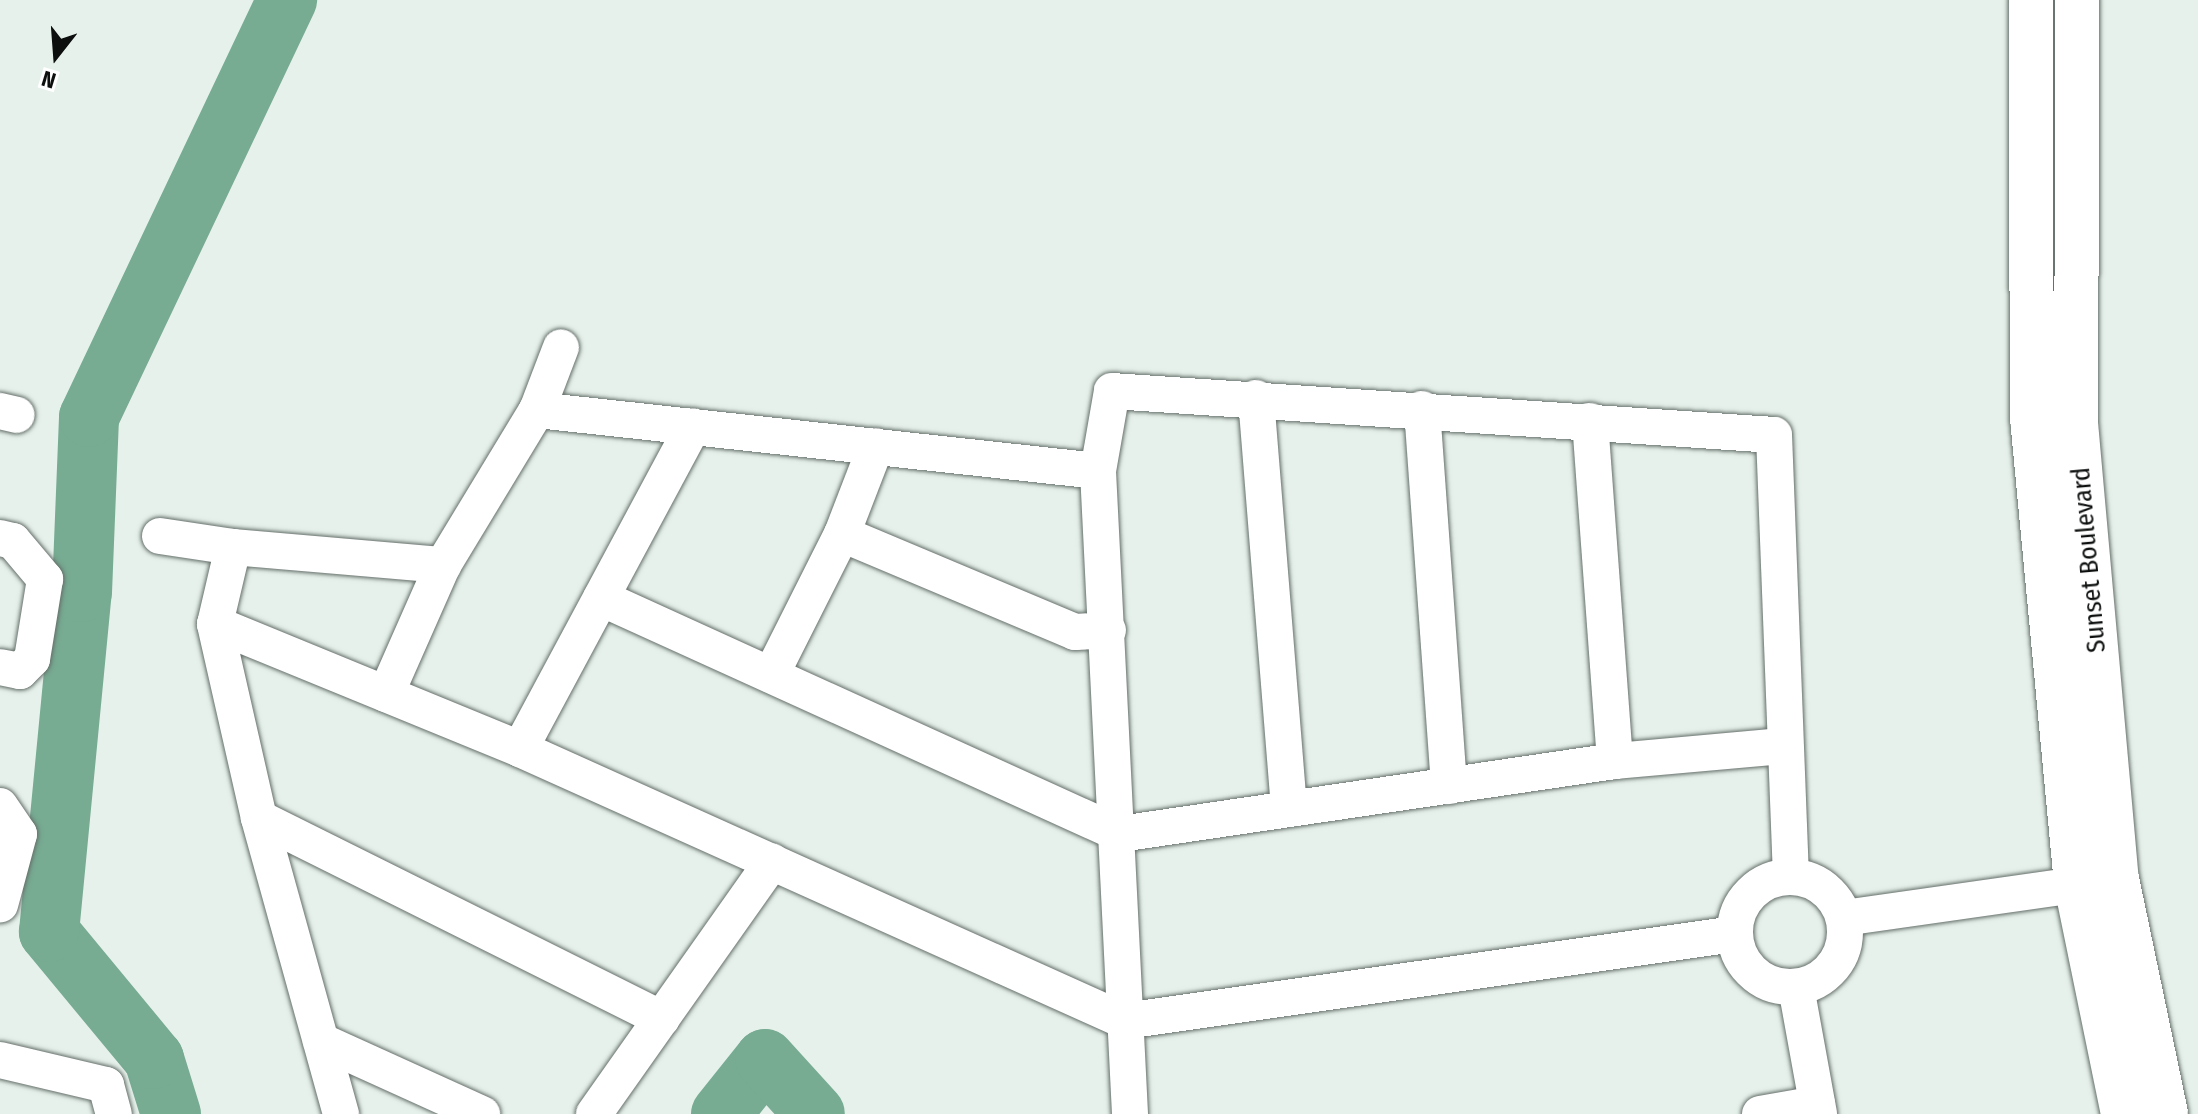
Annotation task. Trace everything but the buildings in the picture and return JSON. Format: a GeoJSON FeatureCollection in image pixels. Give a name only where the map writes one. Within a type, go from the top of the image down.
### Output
{"type":"FeatureCollection","features":[{"type":"Feature","properties":{"kind":"main road","name":"Sunset Boulevard"},"geometry":{"type":"LineString","coordinates":[[2031,0],[2032,418],[2097,882],[2123,1114]]}},
{"type":"Feature","properties":{"kind":"main road","name":"Sunset Boulevard"},"geometry":{"type":"LineString","coordinates":[[2077,0],[2076,423],[2097,882],[2166,1114]]}},
{"type":"Feature","properties":{"kind":"street"},"geometry":{"type":"LineString","coordinates":[[386,694],[443,565],[537,410],[561,347]]}},
{"type":"Feature","properties":{"kind":"street"},"geometry":{"type":"LineString","coordinates":[[1130,1114],[1120,834],[1098,471],[1112,391],[1422,409],[1774,435],[1791,877]]}},
{"type":"Feature","properties":{"kind":"street"},"geometry":{"type":"LineString","coordinates":[[1256,398],[1289,809]]}},
{"type":"Feature","properties":{"kind":"street"},"geometry":{"type":"LineString","coordinates":[[1422,409],[1449,786]]}},
{"type":"Feature","properties":{"kind":"street"},"geometry":{"type":"LineString","coordinates":[[537,410],[1098,471]]}},
{"type":"Feature","properties":{"kind":"street"},"geometry":{"type":"LineString","coordinates":[[1590,421],[1615,761]]}},
{"type":"Feature","properties":{"kind":"street"},"geometry":{"type":"LineString","coordinates":[[520,749],[693,426]]}},
{"type":"Feature","properties":{"kind":"street"},"geometry":{"type":"LineString","coordinates":[[771,675],[842,534],[876,446]]}},
{"type":"Feature","properties":{"kind":"street"},"geometry":{"type":"LineString","coordinates":[[842,534],[1075,632],[1108,630]]}},
{"type":"Feature","properties":{"kind":"street"},"geometry":{"type":"LineString","coordinates":[[160,536],[233,547],[443,565]]}},
{"type":"Feature","properties":{"kind":"street"},"geometry":{"type":"LineString","coordinates":[[0,538],[13,541],[45,579],[32,659],[20,671],[0,667]]}},
{"type":"Feature","properties":{"kind":"street"},"geometry":{"type":"LineString","coordinates":[[233,547],[215,624],[259,818],[341,1114]]}},
{"type":"Feature","properties":{"kind":"street"},"geometry":{"type":"LineString","coordinates":[[601,598],[1120,834],[1615,761],[1784,746]]}},
{"type":"Feature","properties":{"kind":"street"},"geometry":{"type":"LineString","coordinates":[[215,624],[520,749],[1125,1021],[1735,934]]}},
{"type":"Feature","properties":{"kind":"street"},"geometry":{"type":"LineString","coordinates":[[0,806],[10,814],[19,834],[0,905]]}},
{"type":"Feature","properties":{"kind":"street"},"geometry":{"type":"LineString","coordinates":[[259,818],[662,1019]]}},
{"type":"Feature","properties":{"kind":"street"},"geometry":{"type":"LineString","coordinates":[[594,1114],[772,862]]}},
{"type":"Feature","properties":{"kind":"street"},"geometry":{"type":"LineString","coordinates":[[1791,877],[1824,889],[1844,918],[1840,956],[1822,977],[1796,987],[1778,986],[1755,973],[1739,951],[1735,934],[1745,900],[1773,879],[1791,877]]}},
{"type":"Feature","properties":{"kind":"street"},"geometry":{"type":"LineString","coordinates":[[1844,918],[2097,882]]}},
{"type":"Feature","properties":{"kind":"street"},"geometry":{"type":"LineString","coordinates":[[1760,1114],[1818,1109],[1796,987]]}},
{"type":"Feature","properties":{"kind":"street"},"geometry":{"type":"LineString","coordinates":[[321,1041],[482,1114]]}},
{"type":"Feature","properties":{"kind":"street"},"geometry":{"type":"LineString","coordinates":[[0,1060],[106,1085],[114,1114]]}},
{"type":"Feature","properties":{"kind":"waterway"},"geometry":{"type":"LineString","coordinates":[[171,1114],[154,1059],[49,932],[82,592],[89,417],[287,0]]}},
{"type":"Feature","properties":{"kind":"waterway"},"geometry":{"type":"LineString","coordinates":[[721,1114],[765,1059],[815,1114]]}}]}
